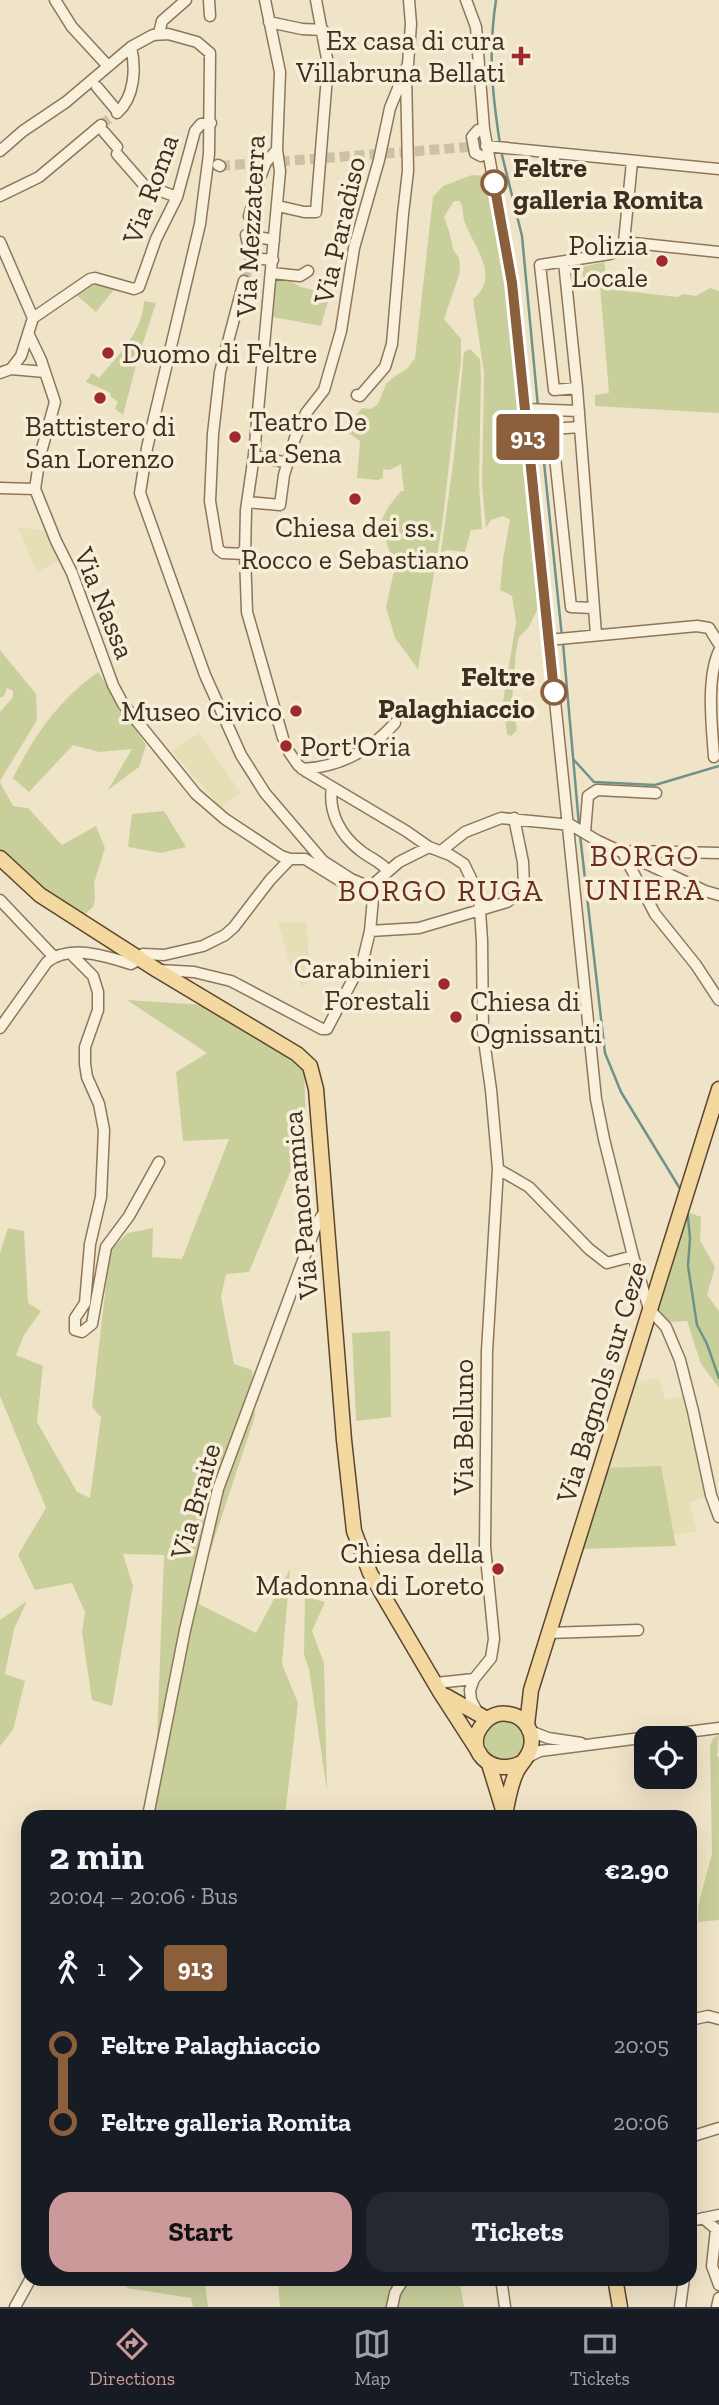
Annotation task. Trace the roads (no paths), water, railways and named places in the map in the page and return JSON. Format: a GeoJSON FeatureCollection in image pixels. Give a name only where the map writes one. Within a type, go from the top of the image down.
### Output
{"type":"FeatureCollection","features":[{"type":"Feature","properties":{"kind":"main road","name":"Via Panoramica"},"geometry":{"type":"LineString","coordinates":[[0,858],[40,895],[157,970],[297,1054],[310,1066],[316,1089],[344,1440],[356,1538],[370,1573],[484,1759]]}},
{"type":"Feature","properties":{"kind":"main road","name":"Via Bagnols sur Ceze"},"geometry":{"type":"LineString","coordinates":[[529,1728],[531,1690],[548,1633],[718,1095]]}},
{"type":"Feature","properties":{"kind":"main road","name":"Via Panoramica"},"geometry":{"type":"LineString","coordinates":[[438,1687],[483,1717]]}},
{"type":"Feature","properties":{"kind":"main road","name":"Via Bagnols sur Ceze"},"geometry":{"type":"LineString","coordinates":[[508,1713],[531,1690]]}},
{"type":"Feature","properties":{"kind":"main road"},"geometry":{"type":"LineString","coordinates":[[503,1810],[477,1735],[483,1717],[500,1713],[515,1715],[529,1728],[532,1743],[515,1775],[506,1810]]}},
{"type":"Feature","properties":{"kind":"main road"},"geometry":{"type":"LineString","coordinates":[[484,1759],[505,1769],[523,1761]]}},
{"type":"Feature","properties":{"kind":"main road"},"geometry":{"type":"LineString","coordinates":[[616,2286],[620,2307]]}},
{"type":"Feature","properties":{"kind":"street"},"geometry":{"type":"LineString","coordinates":[[55,0],[72,27],[107,65]]}},
{"type":"Feature","properties":{"kind":"street"},"geometry":{"type":"LineString","coordinates":[[0,150],[66,102],[131,47],[159,33],[162,21],[186,0]]}},
{"type":"Feature","properties":{"kind":"street"},"geometry":{"type":"LineString","coordinates":[[209,0],[210,16]]}},
{"type":"Feature","properties":{"kind":"street","name":"Via Mezzaterra"},"geometry":{"type":"LineString","coordinates":[[265,0],[280,72],[277,150],[280,171],[244,554],[248,620],[283,738]]}},
{"type":"Feature","properties":{"kind":"street"},"geometry":{"type":"LineString","coordinates":[[278,206],[316,212],[328,64],[316,0]]}},
{"type":"Feature","properties":{"kind":"street","name":"Via Paradiso"},"geometry":{"type":"LineString","coordinates":[[247,506],[280,505],[287,463],[302,420],[321,395],[341,331],[354,248],[379,160],[390,108],[406,70],[411,32],[409,0]]}},
{"type":"Feature","properties":{"kind":"street"},"geometry":{"type":"LineString","coordinates":[[466,0],[476,27],[483,148],[512,283],[534,409],[551,639],[596,1099],[632,1255],[649,1309],[666,1327],[680,1360],[711,1494],[719,1517]]}},
{"type":"Feature","properties":{"kind":"street"},"geometry":{"type":"LineString","coordinates":[[269,22],[323,30]]}},
{"type":"Feature","properties":{"kind":"street","name":"Via Roma"},"geometry":{"type":"LineString","coordinates":[[33,318],[90,279],[137,289],[156,239],[177,197],[195,131],[201,124],[211,123],[210,53],[207,48],[197,43],[159,33]]}},
{"type":"Feature","properties":{"kind":"street"},"geometry":{"type":"LineString","coordinates":[[97,87],[117,112],[124,106],[135,64],[131,47]]}},
{"type":"Feature","properties":{"kind":"street"},"geometry":{"type":"LineString","coordinates":[[357,394],[360,396],[385,367],[392,344],[408,171],[406,70]]}},
{"type":"Feature","properties":{"kind":"street"},"geometry":{"type":"LineString","coordinates":[[211,123],[197,241],[147,448],[140,494],[205,675],[241,755],[265,793],[323,861],[371,889]]}},
{"type":"Feature","properties":{"kind":"street"},"geometry":{"type":"LineString","coordinates":[[0,196],[39,177],[103,128],[144,185],[177,197]]}},
{"type":"Feature","properties":{"kind":"street"},"geometry":{"type":"LineString","coordinates":[[483,148],[510,148],[719,169]]}},
{"type":"Feature","properties":{"kind":"street"},"geometry":{"type":"LineString","coordinates":[[273,260],[251,258],[247,225],[266,162],[277,150]]}},
{"type":"Feature","properties":{"kind":"street"},"geometry":{"type":"LineString","coordinates":[[577,388],[554,390],[540,265],[618,251],[624,242],[632,162]]}},
{"type":"Feature","properties":{"kind":"street"},"geometry":{"type":"LineString","coordinates":[[247,225],[274,240]]}},
{"type":"Feature","properties":{"kind":"street"},"geometry":{"type":"LineString","coordinates":[[0,242],[33,318],[21,356],[5,371]]}},
{"type":"Feature","properties":{"kind":"street"},"geometry":{"type":"LineString","coordinates":[[624,242],[719,252]]}},
{"type":"Feature","properties":{"kind":"street"},"geometry":{"type":"LineString","coordinates":[[564,262],[579,411],[596,634]]}},
{"type":"Feature","properties":{"kind":"street"},"geometry":{"type":"LineString","coordinates":[[272,273],[300,276],[308,271]]}},
{"type":"Feature","properties":{"kind":"street"},"geometry":{"type":"LineString","coordinates":[[244,281],[220,372],[211,455],[210,501],[216,547],[223,553],[244,554]]}},
{"type":"Feature","properties":{"kind":"street"},"geometry":{"type":"LineString","coordinates":[[0,488],[35,489],[40,456],[55,402],[29,335]]}},
{"type":"Feature","properties":{"kind":"street"},"geometry":{"type":"LineString","coordinates":[[5,371],[45,372]]}},
{"type":"Feature","properties":{"kind":"street"},"geometry":{"type":"LineString","coordinates":[[534,409],[579,411]]}},
{"type":"Feature","properties":{"kind":"street"},"geometry":{"type":"LineString","coordinates":[[580,428],[552,429],[571,607],[593,608]]}},
{"type":"Feature","properties":{"kind":"street"},"geometry":{"type":"LineString","coordinates":[[254,455],[287,463]]}},
{"type":"Feature","properties":{"kind":"street","name":"Via Nassa"},"geometry":{"type":"LineString","coordinates":[[35,489],[72,573],[105,666],[123,704],[156,747],[212,809],[255,839],[290,859],[305,859],[347,886],[371,889]]}},
{"type":"Feature","properties":{"kind":"street"},"geometry":{"type":"LineString","coordinates":[[551,639],[704,626],[714,632],[719,644]]}},
{"type":"Feature","properties":{"kind":"street"},"geometry":{"type":"LineString","coordinates":[[714,757],[711,714],[714,664],[719,651]]}},
{"type":"Feature","properties":{"kind":"street"},"geometry":{"type":"LineString","coordinates":[[289,752],[302,769],[340,763],[375,742],[395,723]]}},
{"type":"Feature","properties":{"kind":"street","name":"Via Belluno"},"geometry":{"type":"LineString","coordinates":[[302,769],[429,847],[464,864],[479,895],[483,1033],[498,1169],[487,1351],[485,1547],[494,1648],[491,1658],[474,1679]]}},
{"type":"Feature","properties":{"kind":"street"},"geometry":{"type":"LineString","coordinates":[[332,787],[331,806],[343,833],[364,854],[374,858],[388,871]]}},
{"type":"Feature","properties":{"kind":"street"},"geometry":{"type":"LineString","coordinates":[[585,832],[588,796],[592,792],[656,793]]}},
{"type":"Feature","properties":{"kind":"street"},"geometry":{"type":"LineString","coordinates":[[441,851],[465,832],[501,818],[570,825],[625,854],[719,895]]}},
{"type":"Feature","properties":{"kind":"street"},"geometry":{"type":"LineString","coordinates":[[370,931],[419,928],[507,902],[524,886],[523,862],[514,818]]}},
{"type":"Feature","properties":{"kind":"street"},"geometry":{"type":"LineString","coordinates":[[157,970],[209,974],[231,981],[322,1029],[327,1029],[363,960],[370,931],[371,889],[399,862],[429,847]]}},
{"type":"Feature","properties":{"kind":"street"},"geometry":{"type":"LineString","coordinates":[[625,854],[632,851],[719,853]]}},
{"type":"Feature","properties":{"kind":"street"},"geometry":{"type":"LineString","coordinates":[[625,854],[655,915],[719,1000]]}},
{"type":"Feature","properties":{"kind":"street"},"geometry":{"type":"LineString","coordinates":[[0,1028],[47,962],[54,957],[69,953],[105,956],[131,964],[143,954],[164,955],[203,946],[225,935],[234,927],[290,859]]}},
{"type":"Feature","properties":{"kind":"street"},"geometry":{"type":"LineString","coordinates":[[0,901],[54,957]]}},
{"type":"Feature","properties":{"kind":"street"},"geometry":{"type":"LineString","coordinates":[[69,953],[93,976],[98,992],[98,1010],[85,1048],[85,1064],[99,1104],[104,1130],[101,1197],[90,1244],[85,1303],[75,1318],[75,1330],[82,1332],[92,1324],[106,1247],[128,1216],[159,1162]]}},
{"type":"Feature","properties":{"kind":"street"},"geometry":{"type":"LineString","coordinates":[[498,1169],[529,1187],[589,1249],[607,1263],[632,1255]]}},
{"type":"Feature","properties":{"kind":"street","name":"Via Braite"},"geometry":{"type":"LineString","coordinates":[[149,1810],[185,1630],[218,1489],[317,1223],[326,1211]]}},
{"type":"Feature","properties":{"kind":"street"},"geometry":{"type":"LineString","coordinates":[[548,1633],[638,1630]]}},
{"type":"Feature","properties":{"kind":"street"},"geometry":{"type":"LineString","coordinates":[[438,1687],[474,1679]]}},
{"type":"Feature","properties":{"kind":"street"},"geometry":{"type":"LineString","coordinates":[[474,1679],[470,1690],[471,1700],[483,1717]]}},
{"type":"Feature","properties":{"kind":"street"},"geometry":{"type":"LineString","coordinates":[[529,1728],[557,1740],[605,1744]]}},
{"type":"Feature","properties":{"kind":"street"},"geometry":{"type":"LineString","coordinates":[[523,1761],[540,1751],[719,1728]]}},
{"type":"Feature","properties":{"kind":"street"},"geometry":{"type":"LineString","coordinates":[[697,2018],[708,2016],[719,2020]]}},
{"type":"Feature","properties":{"kind":"street"},"geometry":{"type":"LineString","coordinates":[[697,2135],[719,2128]]}},
{"type":"Feature","properties":{"kind":"street"},"geometry":{"type":"LineString","coordinates":[[697,2219],[719,2215]]}},
{"type":"Feature","properties":{"kind":"street"},"geometry":{"type":"LineString","coordinates":[[703,2218],[716,2229],[712,2266],[719,2285]]}},
{"type":"Feature","properties":{"kind":"street"},"geometry":{"type":"LineString","coordinates":[[15,2307],[27,2286]]}},
{"type":"Feature","properties":{"kind":"street"},"geometry":{"type":"LineString","coordinates":[[392,2307],[399,2286]]}},
{"type":"Feature","properties":{"kind":"street"},"geometry":{"type":"LineString","coordinates":[[502,2286],[505,2307]]}},
{"type":"Feature","properties":{"kind":"street"},"geometry":{"type":"LineString","coordinates":[[680,2307],[683,2286]]}},
{"type":"Feature","properties":{"kind":"street"},"geometry":{"type":"LineString","coordinates":[[717,2307],[719,2298]]}},
{"type":"Feature","properties":{"kind":"waterway"},"geometry":{"type":"LineString","coordinates":[[496,0],[492,72],[500,144]]}},
{"type":"Feature","properties":{"kind":"waterway"},"geometry":{"type":"LineString","coordinates":[[501,151],[522,236],[538,407]]}},
{"type":"Feature","properties":{"kind":"waterway"},"geometry":{"type":"LineString","coordinates":[[539,414],[562,637]]}},
{"type":"Feature","properties":{"kind":"waterway"},"geometry":{"type":"LineString","coordinates":[[563,643],[579,825]]}},
{"type":"Feature","properties":{"kind":"waterway"},"geometry":{"type":"LineString","coordinates":[[574,760],[594,782],[655,785],[719,766]]}},
{"type":"Feature","properties":{"kind":"waterway"},"geometry":{"type":"LineString","coordinates":[[580,835],[605,1053],[621,1092],[682,1192]]}},
{"type":"Feature","properties":{"kind":"waterway"},"geometry":{"type":"LineString","coordinates":[[687,1208],[690,1238],[688,1266],[697,1325],[719,1378]]}},
{"type":"Feature","properties":{"kind":"tunnel"},"geometry":{"type":"LineString","coordinates":[[101,125],[117,113]]}},
{"type":"Feature","properties":{"kind":"tunnel"},"geometry":{"type":"LineString","coordinates":[[220,166],[469,147]]}},
{"type":"Feature","properties":{"kind":"tunnel"},"geometry":{"type":"LineString","coordinates":[[244,281],[251,258]]}},
{"type":"Feature","properties":{"kind":"place","name":"Ex casa di cura Villabruna Bellati"},"geometry":{"type":"Point","coordinates":[521,56]}},
{"type":"Feature","properties":{"kind":"place","name":"Feltre galleria Romita"},"geometry":{"type":"Point","coordinates":[494,183]}},
{"type":"Feature","properties":{"kind":"place","name":"Polizia Locale"},"geometry":{"type":"Point","coordinates":[662,261]}},
{"type":"Feature","properties":{"kind":"place","name":"Duomo di Feltre"},"geometry":{"type":"Point","coordinates":[108,353]}},
{"type":"Feature","properties":{"kind":"place","name":"Battistero di San Lorenzo"},"geometry":{"type":"Point","coordinates":[100,398]}},
{"type":"Feature","properties":{"kind":"place","name":"Teatro De La Sena"},"geometry":{"type":"Point","coordinates":[235,437]}},
{"type":"Feature","properties":{"kind":"place","name":"Chiesa dei ss. Rocco e Sebastiano"},"geometry":{"type":"Point","coordinates":[355,499]}},
{"type":"Feature","properties":{"kind":"place","name":"Feltre Palaghiaccio"},"geometry":{"type":"Point","coordinates":[554,692]}},
{"type":"Feature","properties":{"kind":"place","name":"Museo Civico"},"geometry":{"type":"Point","coordinates":[296,711]}},
{"type":"Feature","properties":{"kind":"place","name":"Port'Oria"},"geometry":{"type":"Point","coordinates":[286,746]}},
{"type":"Feature","properties":{"kind":"place","name":"Carabinieri Forestali"},"geometry":{"type":"Point","coordinates":[444,984]}},
{"type":"Feature","properties":{"kind":"place","name":"Chiesa di Ognissanti"},"geometry":{"type":"Point","coordinates":[456,1017]}},
{"type":"Feature","properties":{"kind":"place","name":"Chiesa della Madonna di Loreto"},"geometry":{"type":"Point","coordinates":[498,1569]}},
{"type":"Feature","properties":{"kind":"district","name":"BORGO UNIERA"},"geometry":{"type":"Point","coordinates":[645,873]}},
{"type":"Feature","properties":{"kind":"district","name":"BORGO RUGA"},"geometry":{"type":"Point","coordinates":[441,891]}}]}
